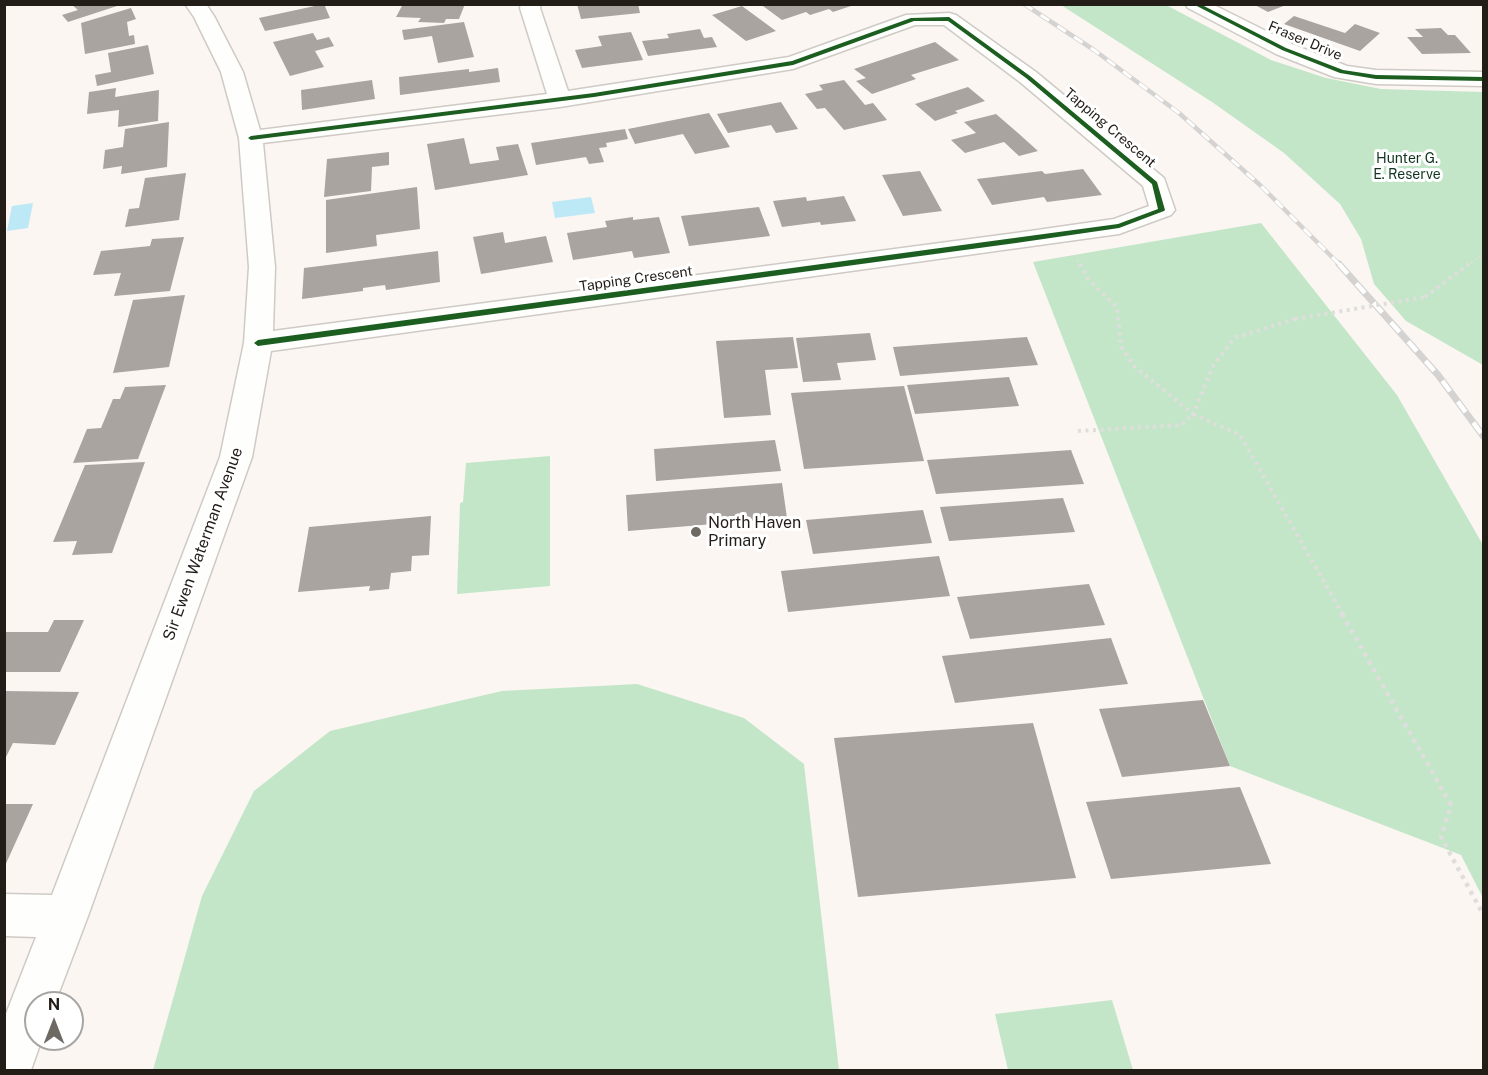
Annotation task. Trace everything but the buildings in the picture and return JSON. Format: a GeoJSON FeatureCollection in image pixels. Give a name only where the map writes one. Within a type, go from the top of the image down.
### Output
{"type":"FeatureCollection","features":[{"type":"Feature","properties":{"kind":"street","name":"Sir Ewen Waterman Avenue"},"geometry":{"type":"LineString","coordinates":[[8,1071],[236,458],[258,343],[262,267],[251,138],[232,72],[204,16],[195,4]]}},
{"type":"Feature","properties":{"kind":"street"},"geometry":{"type":"LineString","coordinates":[[531,4],[530,8],[560,99]]}},
{"type":"Feature","properties":{"kind":"street","name":"Fraser Drive"},"geometry":{"type":"LineString","coordinates":[[1195,4],[1284,49],[1342,72],[1376,77],[1484,79]]}},
{"type":"Feature","properties":{"kind":"street","name":"Tapping Crescent"},"geometry":{"type":"LineString","coordinates":[[251,138],[560,99],[793,63],[913,18],[949,18],[1028,77],[1155,183],[1162,210],[1119,226],[1060,235],[258,343]]}},
{"type":"Feature","properties":{"kind":"street"},"geometry":{"type":"LineString","coordinates":[[4,915],[67,916]]}},
{"type":"Feature","properties":{"kind":"path"},"geometry":{"type":"LineString","coordinates":[[1060,235],[1089,279],[1117,307],[1121,348],[1135,367],[1193,414],[1240,435],[1451,805],[1441,837],[1484,916]]}},
{"type":"Feature","properties":{"kind":"path"},"geometry":{"type":"LineString","coordinates":[[1078,432],[1182,424],[1193,414],[1213,366],[1234,338],[1295,319],[1425,297],[1484,253]]}},
{"type":"Feature","properties":{"kind":"green space","name":"Hunter G. E. Reserve"},"geometry":{"type":"Polygon","coordinates":[[[1061,5],[1166,5],[1271,60],[1326,78],[1381,89],[1483,92],[1483,365],[1406,321],[1374,284],[1361,239],[1340,204],[1284,153],[1212,102],[1061,5]]]}},
{"type":"Feature","properties":{"kind":"green space"},"geometry":{"type":"Polygon","coordinates":[[[1261,223],[1397,395],[1483,545],[1483,898],[1461,855],[1230,766],[1033,262],[1261,223]]]}},
{"type":"Feature","properties":{"kind":"green space"},"geometry":{"type":"Polygon","coordinates":[[[550,456],[550,586],[457,594],[460,503],[463,502],[466,463],[550,456]]]}},
{"type":"Feature","properties":{"kind":"green space"},"geometry":{"type":"Polygon","coordinates":[[[637,684],[744,718],[804,764],[839,1070],[153,1070],[202,896],[254,791],[330,731],[502,691],[637,684]]]}},
{"type":"Feature","properties":{"kind":"green space"},"geometry":{"type":"Polygon","coordinates":[[[1112,1000],[1133,1070],[1008,1070],[995,1014],[1112,1000]]]}},
{"type":"Feature","properties":{"kind":"water"},"geometry":{"type":"Polygon","coordinates":[[[591,197],[595,213],[555,218],[552,202],[591,197]]]}},
{"type":"Feature","properties":{"kind":"water"},"geometry":{"type":"Polygon","coordinates":[[[33,203],[28,228],[7,231],[12,206],[33,203]]]}},
{"type":"Feature","properties":{"kind":"railway"},"geometry":{"type":"LineString","coordinates":[[1024,4],[1094,50],[1179,113],[1260,185],[1339,264]]}},
{"type":"Feature","properties":{"kind":"railway"},"geometry":{"type":"LineString","coordinates":[[1339,264],[1438,375],[1484,437]]}},
{"type":"Feature","properties":{"kind":"cycle path"},"geometry":{"type":"LineString","coordinates":[[1195,4],[1284,49],[1342,72],[1376,77],[1484,79]]}},
{"type":"Feature","properties":{"kind":"cycle path"},"geometry":{"type":"LineString","coordinates":[[251,138],[594,95],[793,63],[913,19],[949,19],[1028,77],[1155,183],[1162,210],[1119,226],[258,343]]}},
{"type":"Feature","properties":{"kind":"place","name":"North Haven Primary"},"geometry":{"type":"Point","coordinates":[696,532]}}]}
